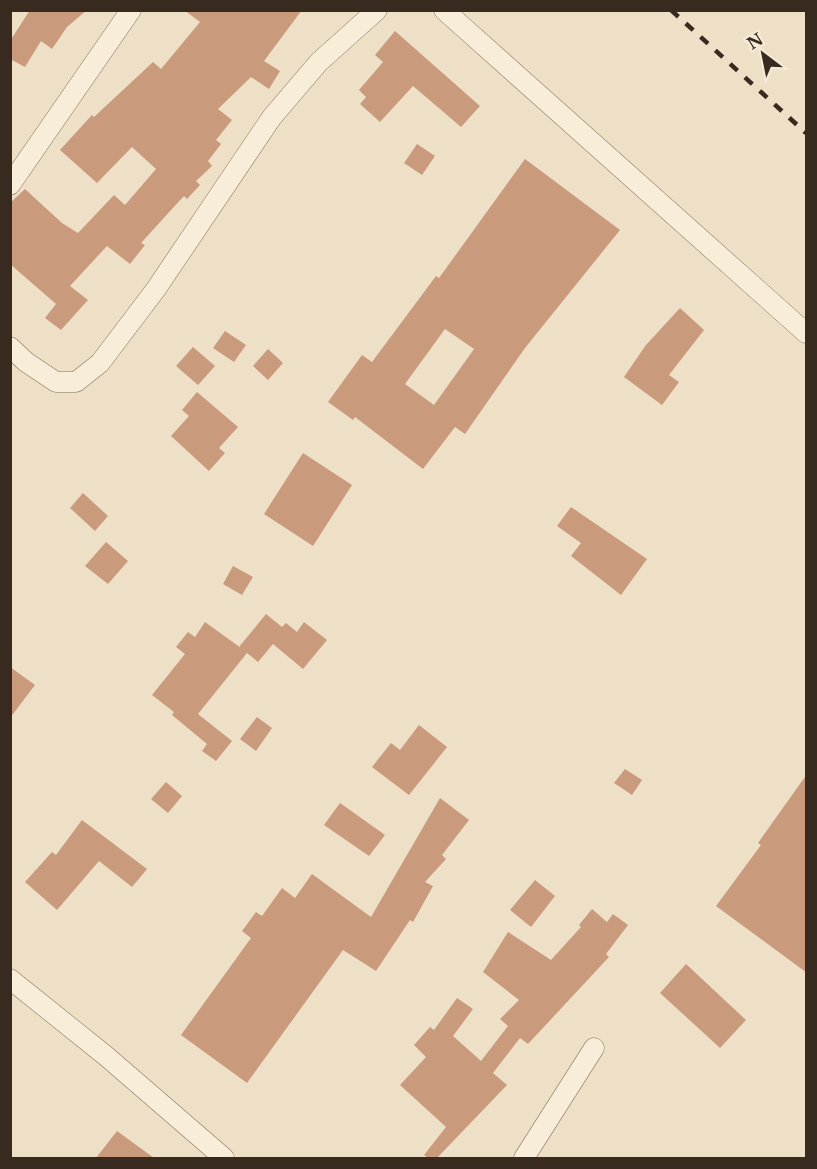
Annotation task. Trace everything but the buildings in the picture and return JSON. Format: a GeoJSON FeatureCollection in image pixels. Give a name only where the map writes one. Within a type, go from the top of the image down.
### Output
{"type":"FeatureCollection","features":[{"type":"Feature","properties":{"kind":"street"},"geometry":{"type":"LineString","coordinates":[[10,185],[131,10]]}},
{"type":"Feature","properties":{"kind":"street"},"geometry":{"type":"LineString","coordinates":[[10,347],[26,362],[56,382],[76,382],[100,363],[156,289],[272,117],[319,62],[378,10]]}},
{"type":"Feature","properties":{"kind":"street"},"geometry":{"type":"LineString","coordinates":[[444,10],[807,333]]}},
{"type":"Feature","properties":{"kind":"street"},"geometry":{"type":"LineString","coordinates":[[10,979],[106,1056],[224,1158]]}},
{"type":"Feature","properties":{"kind":"street"},"geometry":{"type":"LineString","coordinates":[[524,1158],[594,1048]]}},
{"type":"Feature","properties":{"kind":"railway"},"geometry":{"type":"LineString","coordinates":[[671,10],[806,133]]}}]}
